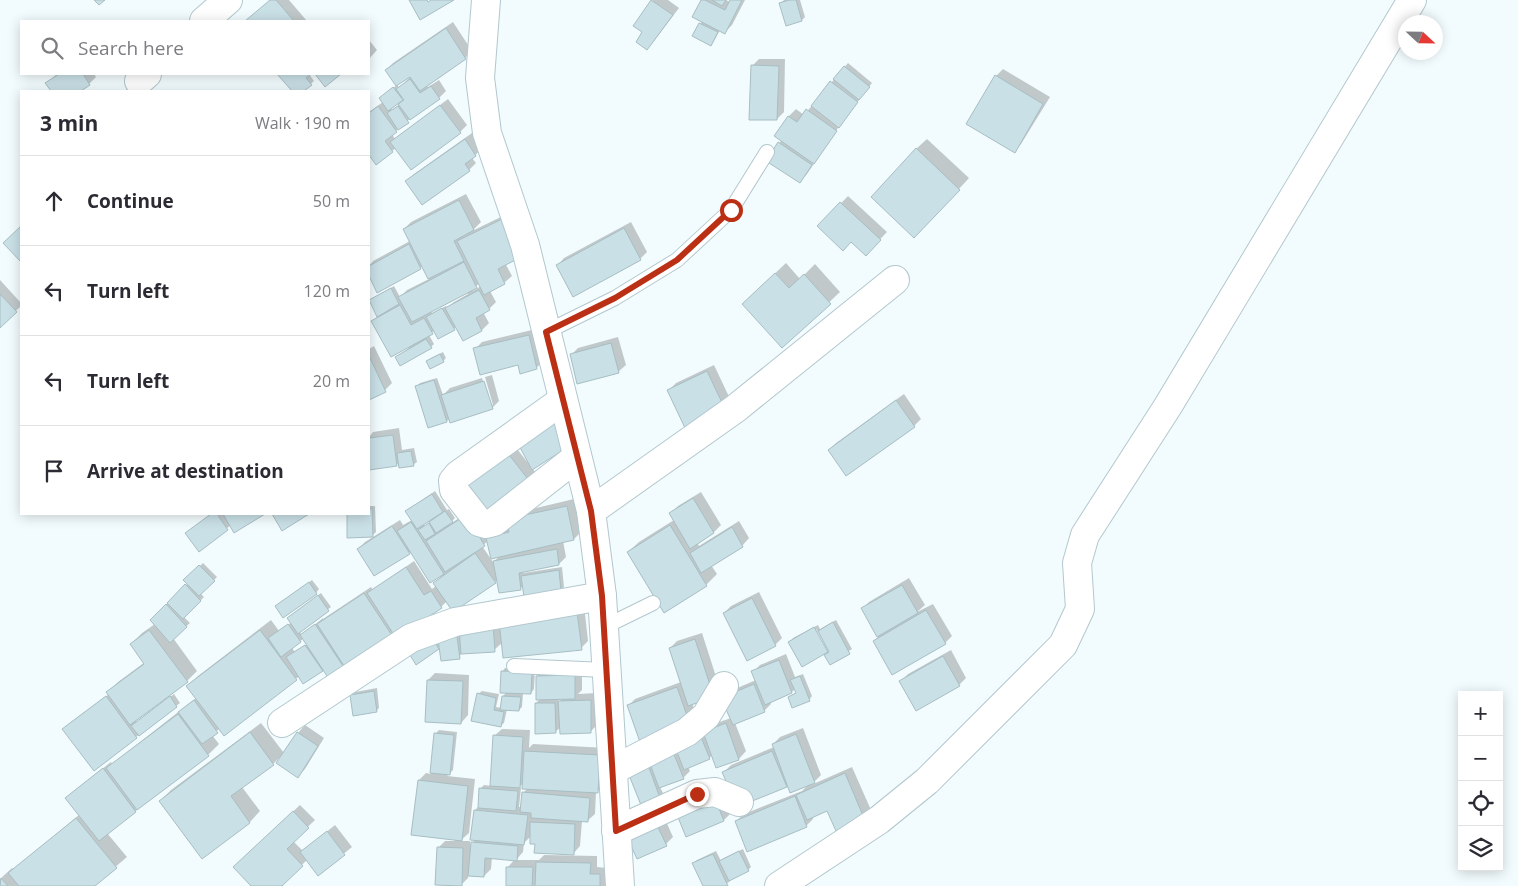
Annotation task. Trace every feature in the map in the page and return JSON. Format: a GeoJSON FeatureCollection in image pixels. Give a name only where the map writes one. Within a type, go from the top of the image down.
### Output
{"type":"FeatureCollection","features":[{"type":"Feature","properties":{"kind":"street"},"geometry":{"type":"LineString","coordinates":[[205,20],[228,0]]}},
{"type":"Feature","properties":{"kind":"street"},"geometry":{"type":"LineString","coordinates":[[486,0],[480,78],[487,133],[525,245],[591,511],[602,596],[620,886]]}},
{"type":"Feature","properties":{"kind":"street"},"geometry":{"type":"LineString","coordinates":[[778,886],[879,820],[927,781],[1063,645],[1080,608],[1077,563],[1085,535],[1168,406],[1412,0]]}},
{"type":"Feature","properties":{"kind":"street"},"geometry":{"type":"LineString","coordinates":[[591,511],[734,409],[895,280]]}},
{"type":"Feature","properties":{"kind":"street"},"geometry":{"type":"LineString","coordinates":[[563,400],[458,475],[453,480],[454,490],[479,522],[486,524],[494,522],[577,457]]}},
{"type":"Feature","properties":{"kind":"street"},"geometry":{"type":"LineString","coordinates":[[282,723],[412,638],[456,622],[602,596]]}},
{"type":"Feature","properties":{"kind":"street"},"geometry":{"type":"LineString","coordinates":[[612,770],[688,732],[706,716],[724,686]]}},
{"type":"Feature","properties":{"kind":"street"},"geometry":{"type":"LineString","coordinates":[[616,831],[697,794],[715,792],[739,802]]}},
{"type":"Feature","properties":{"kind":"lane"},"geometry":{"type":"LineString","coordinates":[[546,332],[615,298],[677,260],[731,210],[767,152]]}},
{"type":"Feature","properties":{"kind":"lane"},"geometry":{"type":"LineString","coordinates":[[604,627],[653,603]]}},
{"type":"Feature","properties":{"kind":"lane"},"geometry":{"type":"LineString","coordinates":[[514,666],[606,670]]}},
{"type":"Feature","properties":{"kind":"building"},"geometry":{"type":"Polygon","coordinates":[[[94,0],[105,0],[99,5],[94,0]]]}},
{"type":"Feature","properties":{"kind":"building"},"geometry":{"type":"Polygon","coordinates":[[[270,0],[276,0],[293,20],[246,20],[270,0]]]}},
{"type":"Feature","properties":{"kind":"building"},"geometry":{"type":"Polygon","coordinates":[[[409,0],[427,0],[428,2],[431,0],[454,0],[420,20],[409,0]]]}},
{"type":"Feature","properties":{"kind":"building"},"geometry":{"type":"Polygon","coordinates":[[[651,0],[673,15],[647,50],[636,42],[642,32],[633,26],[651,0]]]}},
{"type":"Feature","properties":{"kind":"building"},"geometry":{"type":"Polygon","coordinates":[[[701,0],[705,0],[725,10],[730,0],[742,0],[725,34],[692,17],[701,0]]]}},
{"type":"Feature","properties":{"kind":"building"},"geometry":{"type":"Polygon","coordinates":[[[712,0],[726,0],[722,6],[712,0]]]}},
{"type":"Feature","properties":{"kind":"building"},"geometry":{"type":"Polygon","coordinates":[[[796,0],[802,21],[786,26],[779,3],[796,0]]]}},
{"type":"Feature","properties":{"kind":"building"},"geometry":{"type":"Polygon","coordinates":[[[699,23],[718,32],[711,46],[692,36],[699,23]]]}},
{"type":"Feature","properties":{"kind":"building"},"geometry":{"type":"Polygon","coordinates":[[[446,28],[466,59],[420,91],[410,77],[396,86],[385,70],[446,28]]]}},
{"type":"Feature","properties":{"kind":"building"},"geometry":{"type":"Polygon","coordinates":[[[751,65],[779,66],[777,120],[749,120],[751,65]]]}},
{"type":"Feature","properties":{"kind":"building"},"geometry":{"type":"Polygon","coordinates":[[[844,66],[870,87],[859,100],[833,79],[844,66]]]}},
{"type":"Feature","properties":{"kind":"building"},"geometry":{"type":"Polygon","coordinates":[[[57,75],[84,75],[90,85],[82,90],[50,90],[45,83],[57,75]]]}},
{"type":"Feature","properties":{"kind":"building"},"geometry":{"type":"Polygon","coordinates":[[[278,75],[310,75],[306,78],[312,85],[305,90],[291,90],[278,75]]]}},
{"type":"Feature","properties":{"kind":"building"},"geometry":{"type":"Polygon","coordinates":[[[316,75],[340,75],[325,87],[316,75]]]}},
{"type":"Feature","properties":{"kind":"building"},"geometry":{"type":"Polygon","coordinates":[[[995,75],[1043,104],[1015,153],[966,124],[995,75]]]}},
{"type":"Feature","properties":{"kind":"building"},"geometry":{"type":"Polygon","coordinates":[[[410,79],[420,93],[431,86],[440,99],[410,120],[398,104],[404,100],[396,89],[410,79]]]}},
{"type":"Feature","properties":{"kind":"building"},"geometry":{"type":"Polygon","coordinates":[[[830,81],[858,102],[839,128],[811,106],[830,81]]]}},
{"type":"Feature","properties":{"kind":"building"},"geometry":{"type":"Polygon","coordinates":[[[393,87],[403,100],[388,111],[379,98],[393,87]]]}},
{"type":"Feature","properties":{"kind":"building"},"geometry":{"type":"Polygon","coordinates":[[[440,105],[461,133],[411,170],[390,142],[440,105]]]}},
{"type":"Feature","properties":{"kind":"building"},"geometry":{"type":"Polygon","coordinates":[[[378,106],[397,132],[385,141],[393,152],[376,165],[370,156],[370,112],[378,106]]]}},
{"type":"Feature","properties":{"kind":"building"},"geometry":{"type":"Polygon","coordinates":[[[398,106],[409,123],[398,130],[387,113],[398,106]]]}},
{"type":"Feature","properties":{"kind":"building"},"geometry":{"type":"Polygon","coordinates":[[[806,109],[837,131],[814,164],[774,136],[788,116],[797,122],[806,109]]]}},
{"type":"Feature","properties":{"kind":"building"},"geometry":{"type":"Polygon","coordinates":[[[465,139],[476,156],[465,164],[470,171],[422,205],[405,181],[465,139]]]}},
{"type":"Feature","properties":{"kind":"building"},"geometry":{"type":"Polygon","coordinates":[[[778,142],[812,165],[800,183],[766,161],[778,142]]]}},
{"type":"Feature","properties":{"kind":"building"},"geometry":{"type":"Polygon","coordinates":[[[916,148],[960,190],[914,238],[871,197],[916,148]]]}},
{"type":"Feature","properties":{"kind":"building"},"geometry":{"type":"Polygon","coordinates":[[[459,200],[474,230],[454,241],[464,261],[428,279],[403,229],[459,200]]]}},
{"type":"Feature","properties":{"kind":"building"},"geometry":{"type":"Polygon","coordinates":[[[840,202],[881,240],[866,256],[851,242],[843,251],[817,226],[840,202]]]}},
{"type":"Feature","properties":{"kind":"building"},"geometry":{"type":"Polygon","coordinates":[[[502,219],[521,257],[498,269],[505,284],[484,295],[457,241],[502,219]]]}},
{"type":"Feature","properties":{"kind":"building"},"geometry":{"type":"Polygon","coordinates":[[[20,227],[20,261],[3,243],[20,227]]]}},
{"type":"Feature","properties":{"kind":"building"},"geometry":{"type":"Polygon","coordinates":[[[624,228],[641,260],[573,297],[556,265],[624,228]]]}},
{"type":"Feature","properties":{"kind":"building"},"geometry":{"type":"Polygon","coordinates":[[[409,244],[421,269],[377,293],[370,278],[370,265],[409,244]]]}},
{"type":"Feature","properties":{"kind":"building"},"geometry":{"type":"Polygon","coordinates":[[[464,262],[477,288],[412,322],[398,297],[464,262]]]}},
{"type":"Feature","properties":{"kind":"building"},"geometry":{"type":"Polygon","coordinates":[[[775,273],[789,288],[804,274],[831,304],[782,348],[742,304],[775,273]]]}},
{"type":"Feature","properties":{"kind":"building"},"geometry":{"type":"Polygon","coordinates":[[[391,288],[399,304],[377,317],[370,299],[391,288]]]}},
{"type":"Feature","properties":{"kind":"building"},"geometry":{"type":"Polygon","coordinates":[[[479,290],[490,310],[476,318],[482,331],[463,341],[445,308],[479,290]]]}},
{"type":"Feature","properties":{"kind":"building"},"geometry":{"type":"Polygon","coordinates":[[[0,294],[17,312],[0,328],[0,294]]]}},
{"type":"Feature","properties":{"kind":"building"},"geometry":{"type":"Polygon","coordinates":[[[400,305],[411,325],[424,318],[433,334],[391,357],[371,321],[400,305]]]}},
{"type":"Feature","properties":{"kind":"building"},"geometry":{"type":"Polygon","coordinates":[[[442,308],[455,330],[438,339],[426,317],[442,308]]]}},
{"type":"Feature","properties":{"kind":"building"},"geometry":{"type":"Polygon","coordinates":[[[529,335],[537,369],[520,374],[518,365],[480,375],[473,348],[529,335]]]}},
{"type":"Feature","properties":{"kind":"building"},"geometry":{"type":"Polygon","coordinates":[[[426,339],[432,348],[400,366],[395,357],[426,339]]]}},
{"type":"Feature","properties":{"kind":"building"},"geometry":{"type":"Polygon","coordinates":[[[611,343],[619,373],[577,384],[570,354],[611,343]]]}},
{"type":"Feature","properties":{"kind":"building"},"geometry":{"type":"Polygon","coordinates":[[[440,354],[444,362],[430,369],[426,361],[440,354]]]}},
{"type":"Feature","properties":{"kind":"building"},"geometry":{"type":"Polygon","coordinates":[[[370,358],[386,392],[370,400],[370,358]]]}},
{"type":"Feature","properties":{"kind":"building"},"geometry":{"type":"Polygon","coordinates":[[[707,371],[726,411],[686,430],[667,390],[707,371]]]}},
{"type":"Feature","properties":{"kind":"building"},"geometry":{"type":"Polygon","coordinates":[[[434,380],[447,422],[428,428],[415,386],[434,380]]]}},
{"type":"Feature","properties":{"kind":"building"},"geometry":{"type":"Polygon","coordinates":[[[484,381],[493,409],[450,423],[441,395],[484,381]]]}},
{"type":"Feature","properties":{"kind":"building"},"geometry":{"type":"Polygon","coordinates":[[[896,400],[915,427],[846,476],[828,450],[896,400]]]}},
{"type":"Feature","properties":{"kind":"building"},"geometry":{"type":"Polygon","coordinates":[[[556,417],[568,447],[532,470],[515,438],[556,417]]]}},
{"type":"Feature","properties":{"kind":"building"},"geometry":{"type":"Polygon","coordinates":[[[393,435],[397,466],[370,470],[370,438],[393,435]]]}},
{"type":"Feature","properties":{"kind":"building"},"geometry":{"type":"Polygon","coordinates":[[[411,451],[414,466],[399,468],[397,453],[411,451]]]}},
{"type":"Feature","properties":{"kind":"building"},"geometry":{"type":"Polygon","coordinates":[[[506,451],[531,483],[485,520],[460,489],[506,451]]]}},
{"type":"Feature","properties":{"kind":"building"},"geometry":{"type":"Polygon","coordinates":[[[432,494],[443,512],[417,529],[405,511],[432,494]]]}},
{"type":"Feature","properties":{"kind":"building"},"geometry":{"type":"Polygon","coordinates":[[[693,498],[714,533],[690,549],[669,513],[693,498]]]}},
{"type":"Feature","properties":{"kind":"building"},"geometry":{"type":"Polygon","coordinates":[[[567,506],[574,540],[491,559],[486,538],[509,532],[506,519],[567,506]]]}},
{"type":"Feature","properties":{"kind":"building"},"geometry":{"type":"Polygon","coordinates":[[[372,508],[373,537],[347,538],[347,515],[370,515],[370,509],[372,508]]]}},
{"type":"Feature","properties":{"kind":"building"},"geometry":{"type":"Polygon","coordinates":[[[445,511],[453,522],[436,533],[429,522],[445,511]]]}},
{"type":"Feature","properties":{"kind":"building"},"geometry":{"type":"Polygon","coordinates":[[[210,515],[218,515],[228,530],[199,552],[185,533],[210,515]]]}},
{"type":"Feature","properties":{"kind":"building"},"geometry":{"type":"Polygon","coordinates":[[[224,515],[263,515],[234,533],[224,515]]]}},
{"type":"Feature","properties":{"kind":"building"},"geometry":{"type":"Polygon","coordinates":[[[273,515],[307,515],[282,531],[273,515]]]}},
{"type":"Feature","properties":{"kind":"building"},"geometry":{"type":"Polygon","coordinates":[[[466,515],[485,546],[445,572],[426,541],[466,515]]]}},
{"type":"Feature","properties":{"kind":"building"},"geometry":{"type":"Polygon","coordinates":[[[411,522],[444,574],[430,583],[397,531],[411,522]]]}},
{"type":"Feature","properties":{"kind":"building"},"geometry":{"type":"Polygon","coordinates":[[[429,523],[435,534],[425,540],[418,530],[429,523]]]}},
{"type":"Feature","properties":{"kind":"building"},"geometry":{"type":"Polygon","coordinates":[[[670,525],[707,586],[664,613],[627,552],[670,525]]]}},
{"type":"Feature","properties":{"kind":"building"},"geometry":{"type":"Polygon","coordinates":[[[392,526],[410,554],[374,576],[357,549],[392,526]]]}},
{"type":"Feature","properties":{"kind":"building"},"geometry":{"type":"Polygon","coordinates":[[[732,527],[743,547],[701,573],[690,553],[732,527]]]}},
{"type":"Feature","properties":{"kind":"building"},"geometry":{"type":"Polygon","coordinates":[[[557,549],[559,565],[519,573],[521,590],[499,593],[493,561],[557,549]]]}},
{"type":"Feature","properties":{"kind":"building"},"geometry":{"type":"Polygon","coordinates":[[[475,553],[496,583],[453,612],[433,583],[475,553]]]}},
{"type":"Feature","properties":{"kind":"building"},"geometry":{"type":"Polygon","coordinates":[[[199,565],[215,581],[199,596],[183,580],[199,565]]]}},
{"type":"Feature","properties":{"kind":"building"},"geometry":{"type":"Polygon","coordinates":[[[406,567],[424,595],[431,591],[442,608],[396,638],[367,593],[406,567]]]}},
{"type":"Feature","properties":{"kind":"building"},"geometry":{"type":"Polygon","coordinates":[[[559,570],[561,591],[524,597],[521,576],[559,570]]]}},
{"type":"Feature","properties":{"kind":"building"},"geometry":{"type":"Polygon","coordinates":[[[309,582],[317,594],[283,618],[275,606],[309,582]]]}},
{"type":"Feature","properties":{"kind":"building"},"geometry":{"type":"Polygon","coordinates":[[[185,584],[201,601],[183,619],[167,603],[185,584]]]}},
{"type":"Feature","properties":{"kind":"building"},"geometry":{"type":"Polygon","coordinates":[[[902,585],[918,613],[877,637],[861,608],[902,585]]]}},
{"type":"Feature","properties":{"kind":"building"},"geometry":{"type":"Polygon","coordinates":[[[364,593],[395,640],[348,672],[317,624],[364,593]]]}},
{"type":"Feature","properties":{"kind":"building"},"geometry":{"type":"Polygon","coordinates":[[[318,595],[329,611],[298,634],[287,618],[318,595]]]}},
{"type":"Feature","properties":{"kind":"building"},"geometry":{"type":"Polygon","coordinates":[[[752,598],[776,646],[747,661],[723,613],[752,598]]]}},
{"type":"Feature","properties":{"kind":"building"},"geometry":{"type":"Polygon","coordinates":[[[166,604],[187,627],[170,643],[150,620],[166,604]]]}},
{"type":"Feature","properties":{"kind":"building"},"geometry":{"type":"Polygon","coordinates":[[[926,610],[946,644],[892,675],[873,641],[926,610]]]}},
{"type":"Feature","properties":{"kind":"building"},"geometry":{"type":"Polygon","coordinates":[[[577,612],[582,650],[503,658],[499,621],[577,612]]]}},
{"type":"Feature","properties":{"kind":"building"},"geometry":{"type":"Polygon","coordinates":[[[833,622],[850,654],[830,665],[824,655],[829,652],[818,631],[833,622]]]}},
{"type":"Feature","properties":{"kind":"building"},"geometry":{"type":"Polygon","coordinates":[[[493,623],[495,652],[461,654],[459,626],[493,623]]]}},
{"type":"Feature","properties":{"kind":"building"},"geometry":{"type":"Polygon","coordinates":[[[288,624],[301,642],[281,657],[268,638],[288,624]]]}},
{"type":"Feature","properties":{"kind":"building"},"geometry":{"type":"Polygon","coordinates":[[[315,624],[347,672],[331,682],[300,635],[315,624]]]}},
{"type":"Feature","properties":{"kind":"building"},"geometry":{"type":"Polygon","coordinates":[[[814,627],[828,652],[802,667],[788,642],[814,627]]]}},
{"type":"Feature","properties":{"kind":"building"},"geometry":{"type":"Polygon","coordinates":[[[456,629],[460,659],[441,661],[437,632],[456,629]]]}},
{"type":"Feature","properties":{"kind":"building"},"geometry":{"type":"Polygon","coordinates":[[[149,630],[188,682],[130,725],[106,692],[144,664],[130,644],[149,630]]]}},
{"type":"Feature","properties":{"kind":"building"},"geometry":{"type":"Polygon","coordinates":[[[260,630],[297,680],[224,736],[186,686],[260,630]]]}},
{"type":"Feature","properties":{"kind":"building"},"geometry":{"type":"Polygon","coordinates":[[[430,635],[439,649],[416,665],[407,650],[430,635]]]}},
{"type":"Feature","properties":{"kind":"building"},"geometry":{"type":"Polygon","coordinates":[[[695,639],[714,697],[688,706],[669,648],[695,639]]]}},
{"type":"Feature","properties":{"kind":"building"},"geometry":{"type":"Polygon","coordinates":[[[305,645],[323,671],[303,684],[286,657],[305,645]]]}},
{"type":"Feature","properties":{"kind":"building"},"geometry":{"type":"Polygon","coordinates":[[[943,656],[960,686],[916,711],[899,681],[943,656]]]}},
{"type":"Feature","properties":{"kind":"building"},"geometry":{"type":"Polygon","coordinates":[[[779,660],[792,693],[765,705],[751,671],[779,660]]]}},
{"type":"Feature","properties":{"kind":"building"},"geometry":{"type":"Polygon","coordinates":[[[501,671],[532,672],[531,694],[500,693],[501,671]]]}},
{"type":"Feature","properties":{"kind":"building"},"geometry":{"type":"Polygon","coordinates":[[[575,675],[575,699],[536,700],[536,676],[575,675]]]}},
{"type":"Feature","properties":{"kind":"building"},"geometry":{"type":"Polygon","coordinates":[[[800,676],[810,701],[792,708],[788,697],[796,693],[790,680],[800,676]]]}},
{"type":"Feature","properties":{"kind":"building"},"geometry":{"type":"Polygon","coordinates":[[[427,680],[463,681],[461,724],[425,722],[427,680]]]}},
{"type":"Feature","properties":{"kind":"building"},"geometry":{"type":"Polygon","coordinates":[[[754,684],[765,712],[733,725],[721,698],[754,684]]]}},
{"type":"Feature","properties":{"kind":"building"},"geometry":{"type":"Polygon","coordinates":[[[677,687],[691,727],[641,745],[627,705],[677,687]]]}},
{"type":"Feature","properties":{"kind":"building"},"geometry":{"type":"Polygon","coordinates":[[[374,691],[377,712],[353,716],[350,695],[374,691]]]}},
{"type":"Feature","properties":{"kind":"building"},"geometry":{"type":"Polygon","coordinates":[[[477,693],[496,698],[494,710],[504,712],[501,727],[471,721],[477,693]]]}},
{"type":"Feature","properties":{"kind":"building"},"geometry":{"type":"Polygon","coordinates":[[[106,696],[137,738],[94,771],[62,729],[106,696]]]}},
{"type":"Feature","properties":{"kind":"building"},"geometry":{"type":"Polygon","coordinates":[[[170,696],[177,707],[139,736],[131,726],[170,696]]]}},
{"type":"Feature","properties":{"kind":"building"},"geometry":{"type":"Polygon","coordinates":[[[502,696],[521,697],[519,711],[500,710],[502,696]]]}},
{"type":"Feature","properties":{"kind":"building"},"geometry":{"type":"Polygon","coordinates":[[[194,700],[218,733],[202,744],[178,712],[194,700]]]}},
{"type":"Feature","properties":{"kind":"building"},"geometry":{"type":"Polygon","coordinates":[[[591,700],[591,733],[560,734],[558,701],[591,700]]]}},
{"type":"Feature","properties":{"kind":"building"},"geometry":{"type":"Polygon","coordinates":[[[535,703],[555,703],[556,733],[535,734],[535,703]]]}},
{"type":"Feature","properties":{"kind":"building"},"geometry":{"type":"Polygon","coordinates":[[[178,714],[209,756],[137,810],[106,768],[178,714]]]}},
{"type":"Feature","properties":{"kind":"building"},"geometry":{"type":"Polygon","coordinates":[[[726,723],[739,760],[716,768],[703,732],[726,723]]]}},
{"type":"Feature","properties":{"kind":"building"},"geometry":{"type":"Polygon","coordinates":[[[250,732],[274,765],[231,796],[250,823],[202,859],[159,801],[250,732]]]}},
{"type":"Feature","properties":{"kind":"building"},"geometry":{"type":"Polygon","coordinates":[[[297,732],[318,746],[298,778],[276,763],[297,732]]]}},
{"type":"Feature","properties":{"kind":"building"},"geometry":{"type":"Polygon","coordinates":[[[434,733],[454,735],[450,775],[430,773],[434,733]]]}},
{"type":"Feature","properties":{"kind":"building"},"geometry":{"type":"Polygon","coordinates":[[[796,734],[815,783],[790,793],[772,744],[796,734]]]}},
{"type":"Feature","properties":{"kind":"building"},"geometry":{"type":"Polygon","coordinates":[[[493,735],[523,737],[520,788],[490,786],[493,735]]]}},
{"type":"Feature","properties":{"kind":"building"},"geometry":{"type":"Polygon","coordinates":[[[701,737],[710,759],[684,770],[675,747],[701,737]]]}},
{"type":"Feature","properties":{"kind":"building"},"geometry":{"type":"Polygon","coordinates":[[[671,747],[684,779],[659,788],[647,756],[671,747]]]}},
{"type":"Feature","properties":{"kind":"building"},"geometry":{"type":"Polygon","coordinates":[[[524,751],[600,755],[598,793],[522,789],[524,751]]]}},
{"type":"Feature","properties":{"kind":"building"},"geometry":{"type":"Polygon","coordinates":[[[772,751],[787,787],[745,804],[732,795],[722,772],[772,751]]]}},
{"type":"Feature","properties":{"kind":"building"},"geometry":{"type":"Polygon","coordinates":[[[647,762],[660,798],[641,805],[627,770],[647,762]]]}},
{"type":"Feature","properties":{"kind":"building"},"geometry":{"type":"Polygon","coordinates":[[[103,768],[136,812],[99,841],[65,798],[103,768]]]}},
{"type":"Feature","properties":{"kind":"building"},"geometry":{"type":"Polygon","coordinates":[[[845,773],[864,818],[836,831],[827,811],[807,820],[796,795],[845,773]]]}},
{"type":"Feature","properties":{"kind":"building"},"geometry":{"type":"Polygon","coordinates":[[[418,780],[468,786],[462,841],[411,835],[418,780]]]}},
{"type":"Feature","properties":{"kind":"building"},"geometry":{"type":"Polygon","coordinates":[[[479,788],[518,791],[516,811],[478,808],[479,788]]]}},
{"type":"Feature","properties":{"kind":"building"},"geometry":{"type":"Polygon","coordinates":[[[522,792],[590,798],[588,822],[531,818],[531,813],[520,812],[522,792]]]}},
{"type":"Feature","properties":{"kind":"building"},"geometry":{"type":"Polygon","coordinates":[[[713,794],[724,821],[686,837],[675,810],[713,794]]]}},
{"type":"Feature","properties":{"kind":"building"},"geometry":{"type":"Polygon","coordinates":[[[795,796],[807,827],[747,852],[735,821],[795,796]]]}},
{"type":"Feature","properties":{"kind":"building"},"geometry":{"type":"Polygon","coordinates":[[[474,810],[528,815],[524,845],[470,840],[474,810]]]}},
{"type":"Feature","properties":{"kind":"building"},"geometry":{"type":"Polygon","coordinates":[[[293,811],[309,828],[287,849],[303,866],[282,886],[251,886],[233,867],[293,811]]]}},
{"type":"Feature","properties":{"kind":"building"},"geometry":{"type":"Polygon","coordinates":[[[653,817],[667,846],[637,859],[624,830],[653,817]]]}},
{"type":"Feature","properties":{"kind":"building"},"geometry":{"type":"Polygon","coordinates":[[[76,818],[117,868],[95,886],[19,886],[8,873],[76,818]]]}},
{"type":"Feature","properties":{"kind":"building"},"geometry":{"type":"Polygon","coordinates":[[[530,822],[575,824],[574,855],[534,853],[535,844],[530,844],[530,822]]]}},
{"type":"Feature","properties":{"kind":"building"},"geometry":{"type":"Polygon","coordinates":[[[327,831],[345,855],[318,876],[300,852],[327,831]]]}},
{"type":"Feature","properties":{"kind":"building"},"geometry":{"type":"Polygon","coordinates":[[[471,842],[518,846],[517,861],[485,858],[484,877],[468,876],[471,842]]]}},
{"type":"Feature","properties":{"kind":"building"},"geometry":{"type":"Polygon","coordinates":[[[437,847],[463,848],[462,886],[435,885],[437,847]]]}},
{"type":"Feature","properties":{"kind":"building"},"geometry":{"type":"Polygon","coordinates":[[[739,851],[749,871],[729,881],[719,861],[739,851]]]}},
{"type":"Feature","properties":{"kind":"building"},"geometry":{"type":"Polygon","coordinates":[[[713,854],[728,886],[703,886],[692,863],[713,854]]]}},
{"type":"Feature","properties":{"kind":"building"},"geometry":{"type":"Polygon","coordinates":[[[536,862],[591,863],[590,874],[600,874],[600,886],[535,886],[536,862]]]}},
{"type":"Feature","properties":{"kind":"building"},"geometry":{"type":"Polygon","coordinates":[[[506,867],[533,867],[532,886],[506,886],[506,867]]]}},
{"type":"Feature","properties":{"kind":"building"},"geometry":{"type":"Polygon","coordinates":[[[1,878],[8,886],[0,886],[1,878]]]}},
{"type":"Feature","properties":{"kind":"route"},"geometry":{"type":"LineString","coordinates":[[697,794],[616,831],[602,596],[591,511],[546,332],[615,298],[677,260],[731,210]]}}]}
